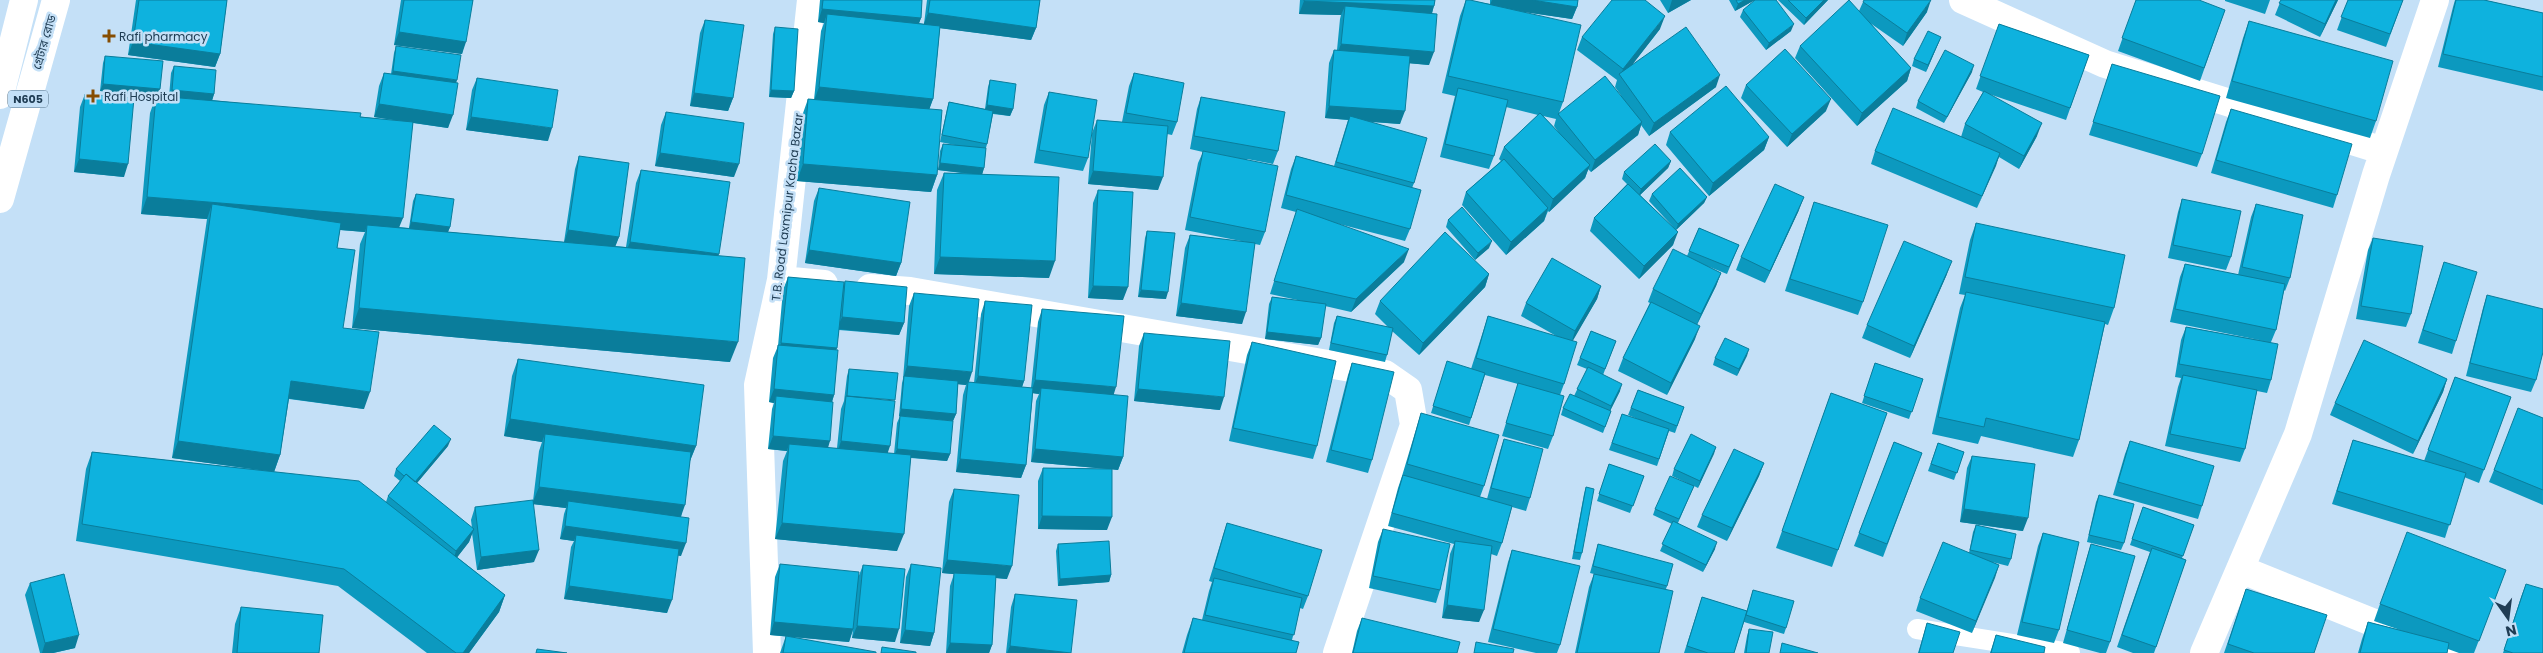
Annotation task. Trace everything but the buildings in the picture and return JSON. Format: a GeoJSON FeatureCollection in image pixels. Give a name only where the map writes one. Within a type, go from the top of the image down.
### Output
{"type":"FeatureCollection","features":[{"type":"Feature","properties":{"kind":"main road","name":"N605"},"geometry":{"type":"LineString","coordinates":[[0,95],[24,0]]}},
{"type":"Feature","properties":{"kind":"main road","name":"গ্রেটার রোড"},"geometry":{"type":"LineString","coordinates":[[0,199],[56,0]]}},
{"type":"Feature","properties":{"kind":"main road","name":"T.B. Road Laxmipur Kacha Bazar"},"geometry":{"type":"LineString","coordinates":[[766,653],[758,385],[781,280],[811,0]]}},
{"type":"Feature","properties":{"kind":"main road"},"geometry":{"type":"LineString","coordinates":[[1963,0],[2105,64],[2384,151]]}},
{"type":"Feature","properties":{"kind":"main road"},"geometry":{"type":"LineString","coordinates":[[2204,653],[2298,434],[2384,151],[2434,0]]}},
{"type":"Feature","properties":{"kind":"main road"},"geometry":{"type":"LineString","coordinates":[[12,47],[41,54]]}},
{"type":"Feature","properties":{"kind":"main road"},"geometry":{"type":"LineString","coordinates":[[781,280],[910,291],[1385,374],[1408,390],[1414,425],[1337,653]]}},
{"type":"Feature","properties":{"kind":"main road"},"geometry":{"type":"LineString","coordinates":[[2240,569],[2449,653]]}},
{"type":"Feature","properties":{"kind":"lane"},"geometry":{"type":"LineString","coordinates":[[1917,628],[2070,653]]}},
{"type":"Feature","properties":{"kind":"place","name":"Rafi pharmacy"},"geometry":{"type":"Point","coordinates":[109,36]}},
{"type":"Feature","properties":{"kind":"place","name":"Rafi Hospital"},"geometry":{"type":"Point","coordinates":[93,96]}}]}
